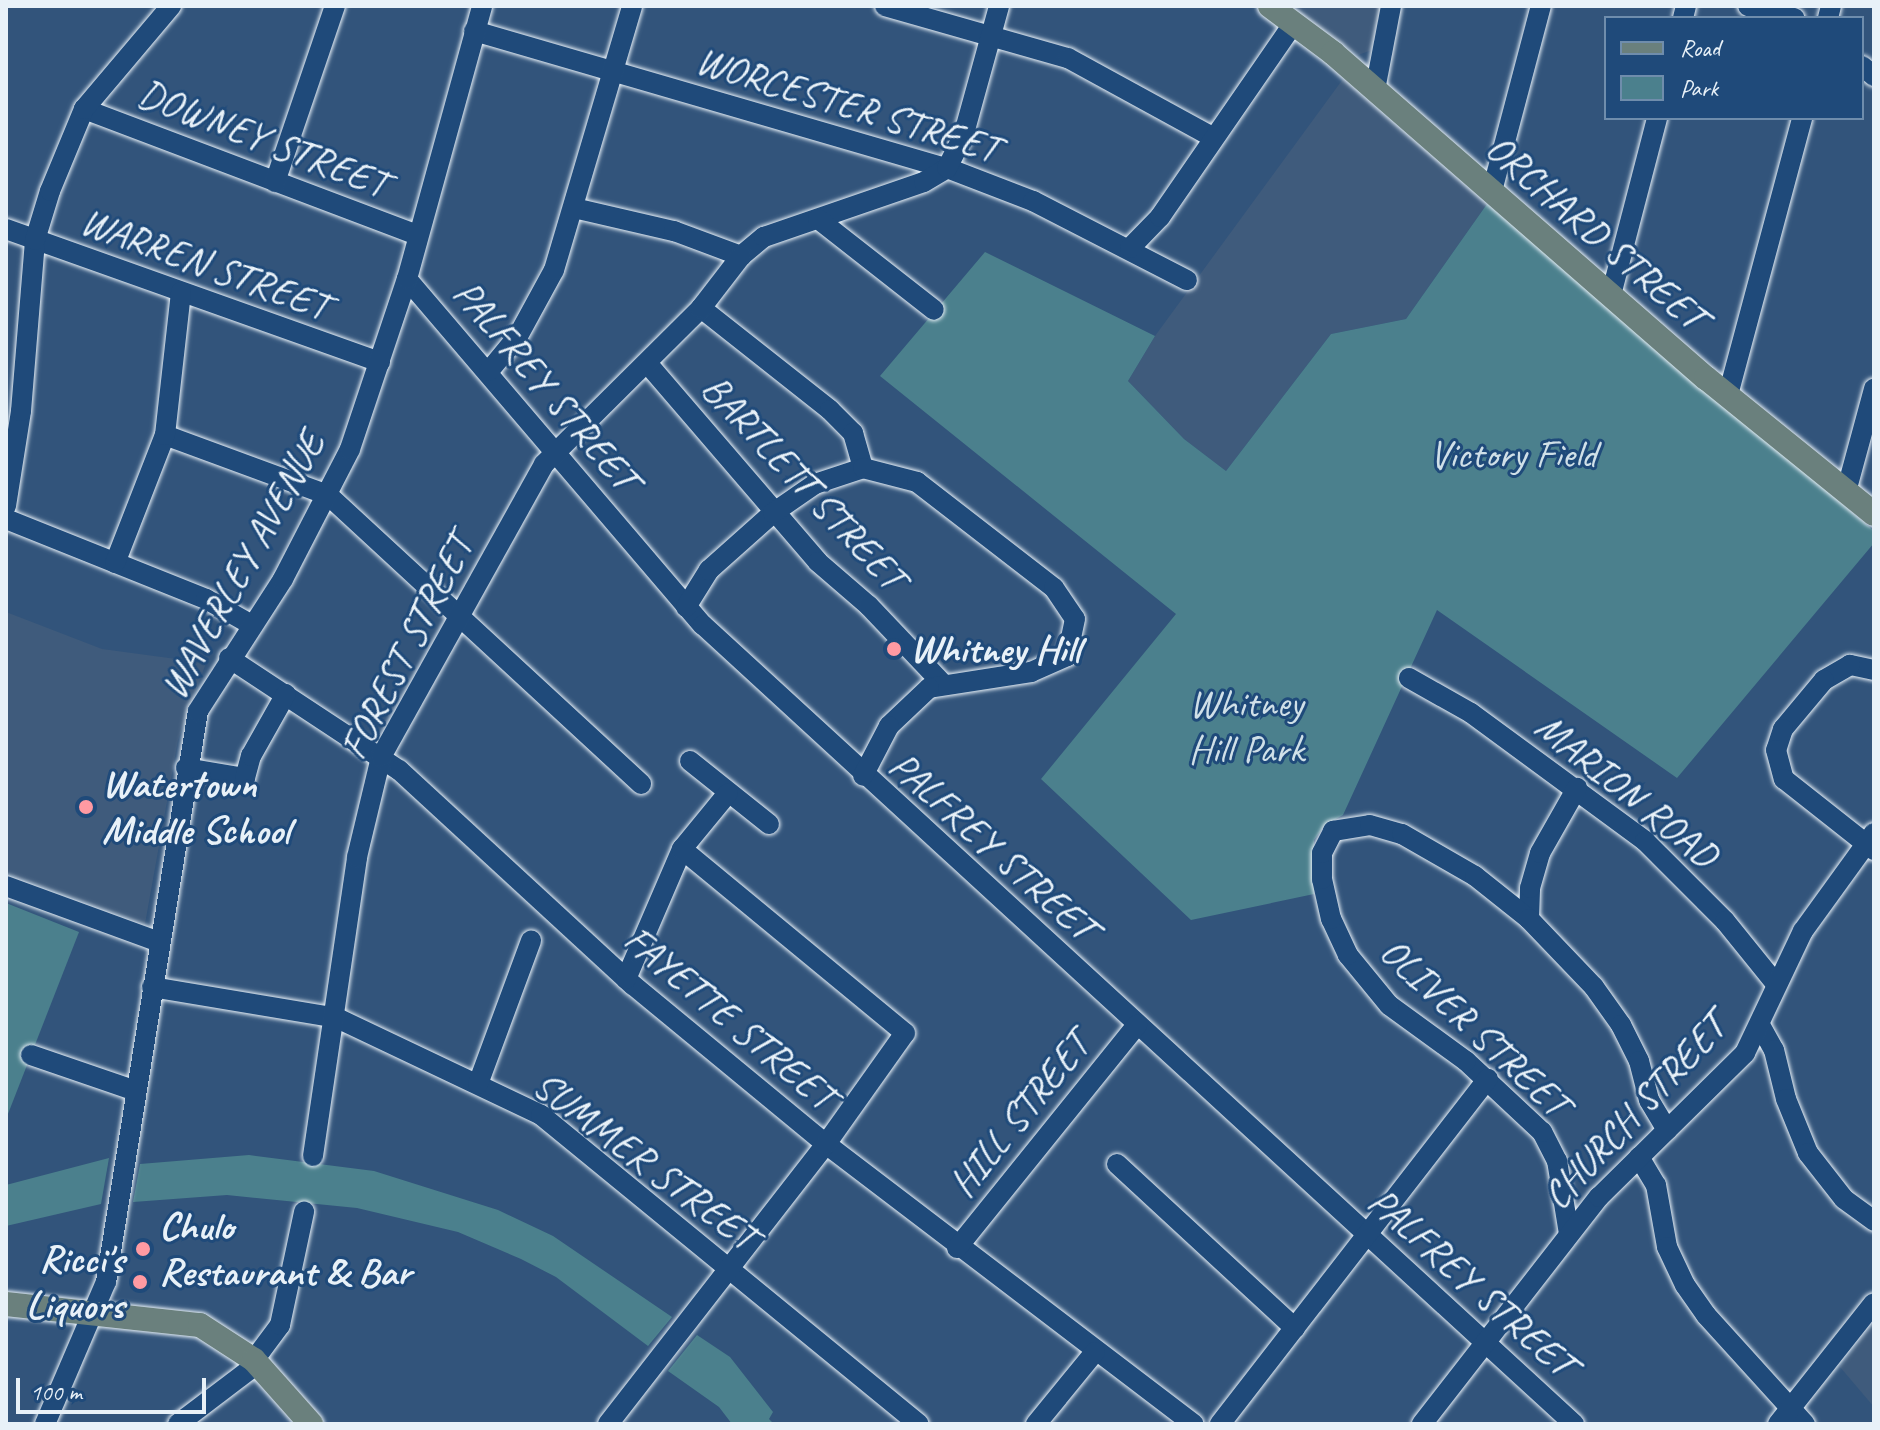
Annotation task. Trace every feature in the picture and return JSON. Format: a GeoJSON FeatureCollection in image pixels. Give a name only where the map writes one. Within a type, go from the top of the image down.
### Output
{"type":"FeatureCollection","features":[{"type":"Feature","properties":{"kind":"main road","name":"ORCHARD STREET"},"geometry":{"type":"LineString","coordinates":[[1270,6],[1375,90],[1728,395],[1874,514]]}},
{"type":"Feature","properties":{"kind":"main road"},"geometry":{"type":"LineString","coordinates":[[6,1304],[192,1323],[233,1343],[256,1362],[311,1424]]}},
{"type":"Feature","properties":{"kind":"street"},"geometry":{"type":"LineString","coordinates":[[6,506],[21,411],[35,240],[84,109],[171,6]]}},
{"type":"Feature","properties":{"kind":"street"},"geometry":{"type":"LineString","coordinates":[[275,182],[335,6]]}},
{"type":"Feature","properties":{"kind":"street","name":"WAVERLEY AVENUE"},"geometry":{"type":"LineString","coordinates":[[45,1424],[106,1282],[186,768],[198,711],[328,495],[380,362],[407,279],[482,6]]}},
{"type":"Feature","properties":{"kind":"street"},"geometry":{"type":"LineString","coordinates":[[489,371],[537,305],[574,208],[632,6]]}},
{"type":"Feature","properties":{"kind":"street"},"geometry":{"type":"LineString","coordinates":[[885,6],[992,33],[1068,58],[1214,138]]}},
{"type":"Feature","properties":{"kind":"street"},"geometry":{"type":"LineString","coordinates":[[947,168],[963,137],[999,6]]}},
{"type":"Feature","properties":{"kind":"street"},"geometry":{"type":"LineString","coordinates":[[1375,90],[1391,6]]}},
{"type":"Feature","properties":{"kind":"street"},"geometry":{"type":"LineString","coordinates":[[1492,191],[1541,6]]}},
{"type":"Feature","properties":{"kind":"street"},"geometry":{"type":"LineString","coordinates":[[1748,6],[1786,16]]}},
{"type":"Feature","properties":{"kind":"street"},"geometry":{"type":"LineString","coordinates":[[1130,248],[1160,217],[1294,23]]}},
{"type":"Feature","properties":{"kind":"street","name":"WORCESTER STREET"},"geometry":{"type":"LineString","coordinates":[[474,31],[947,168],[1033,201],[1130,248],[1187,280]]}},
{"type":"Feature","properties":{"kind":"street","name":"DOWNEY STREET"},"geometry":{"type":"LineString","coordinates":[[84,109],[417,235]]}},
{"type":"Feature","properties":{"kind":"street"},"geometry":{"type":"LineString","coordinates":[[1611,295],[1656,120]]}},
{"type":"Feature","properties":{"kind":"street"},"geometry":{"type":"LineString","coordinates":[[1728,395],[1801,120]]}},
{"type":"Feature","properties":{"kind":"street","name":"FOREST STREET"},"geometry":{"type":"LineString","coordinates":[[313,1156],[337,1018],[357,857],[381,757],[555,449],[647,363],[701,308],[741,256],[764,237],[900,192],[947,168]]}},
{"type":"Feature","properties":{"kind":"street"},"geometry":{"type":"LineString","coordinates":[[574,208],[674,231],[741,256]]}},
{"type":"Feature","properties":{"kind":"street"},"geometry":{"type":"LineString","coordinates":[[818,219],[934,310]]}},
{"type":"Feature","properties":{"kind":"street","name":"WARREN STREET"},"geometry":{"type":"LineString","coordinates":[[6,229],[380,362]]}},
{"type":"Feature","properties":{"kind":"street","name":"PALFREY STREET"},"geometry":{"type":"LineString","coordinates":[[407,279],[489,371],[686,607],[863,776],[1574,1424]]}},
{"type":"Feature","properties":{"kind":"street"},"geometry":{"type":"LineString","coordinates":[[115,563],[165,435],[181,292]]}},
{"type":"Feature","properties":{"kind":"street"},"geometry":{"type":"LineString","coordinates":[[701,308],[830,410],[853,433],[863,468]]}},
{"type":"Feature","properties":{"kind":"street","name":"BARTLETT STREET"},"geometry":{"type":"LineString","coordinates":[[647,363],[773,513],[942,683]]}},
{"type":"Feature","properties":{"kind":"street"},"geometry":{"type":"LineString","coordinates":[[1846,492],[1874,389]]}},
{"type":"Feature","properties":{"kind":"street"},"geometry":{"type":"LineString","coordinates":[[165,435],[328,495],[457,618],[641,784]]}},
{"type":"Feature","properties":{"kind":"street"},"geometry":{"type":"LineString","coordinates":[[686,607],[709,570],[773,513],[815,484],[863,468],[917,482],[1054,588],[1075,619],[1073,644],[1053,665],[942,683],[908,704],[877,746],[863,776]]}},
{"type":"Feature","properties":{"kind":"street"},"geometry":{"type":"LineString","coordinates":[[6,519],[206,599],[252,625]]}},
{"type":"Feature","properties":{"kind":"street","name":"FAYETTE STREET"},"geometry":{"type":"LineString","coordinates":[[229,658],[381,757],[626,979],[826,1144],[957,1248],[1194,1424]]}},
{"type":"Feature","properties":{"kind":"street"},"geometry":{"type":"LineString","coordinates":[[1871,842],[1784,779],[1776,750],[1783,729],[1824,680],[1850,665],[1874,670]]}},
{"type":"Feature","properties":{"kind":"street","name":"MARION ROAD"},"geometry":{"type":"LineString","coordinates":[[1409,678],[1471,713],[1577,788],[1660,854],[1776,984]]}},
{"type":"Feature","properties":{"kind":"street"},"geometry":{"type":"LineString","coordinates":[[186,768],[245,778],[251,756],[286,694]]}},
{"type":"Feature","properties":{"kind":"street"},"geometry":{"type":"LineString","coordinates":[[690,761],[769,824]]}},
{"type":"Feature","properties":{"kind":"street"},"geometry":{"type":"LineString","coordinates":[[1577,788],[1540,853],[1530,888],[1529,919],[1594,987],[1621,1025],[1639,1061],[1649,1100],[1667,1130]]}},
{"type":"Feature","properties":{"kind":"street"},"geometry":{"type":"LineString","coordinates":[[626,979],[682,849],[728,793]]}},
{"type":"Feature","properties":{"kind":"street","name":"OLIVER STREET"},"geometry":{"type":"LineString","coordinates":[[1529,919],[1466,870],[1402,834],[1370,825],[1333,831],[1322,853],[1322,879],[1331,919],[1348,955],[1389,1005],[1488,1079],[1529,1118],[1551,1146],[1569,1234]]}},
{"type":"Feature","properties":{"kind":"street","name":"CHURCH STREET"},"geometry":{"type":"LineString","coordinates":[[1422,1424],[1569,1234],[1639,1157],[1725,1077],[1760,1025],[1776,984],[1815,911],[1871,842]]}},
{"type":"Feature","properties":{"kind":"street"},"geometry":{"type":"LineString","coordinates":[[608,1424],[826,1144],[905,1033],[682,849]]}},
{"type":"Feature","properties":{"kind":"street"},"geometry":{"type":"LineString","coordinates":[[6,886],[159,942]]}},
{"type":"Feature","properties":{"kind":"street"},"geometry":{"type":"LineString","coordinates":[[478,1084],[531,941]]}},
{"type":"Feature","properties":{"kind":"street","name":"SUMMER STREET"},"geometry":{"type":"LineString","coordinates":[[152,987],[337,1018],[541,1115],[919,1424]]}},
{"type":"Feature","properties":{"kind":"street","name":"HILL STREET"},"geometry":{"type":"LineString","coordinates":[[957,1248],[1137,1025]]}},
{"type":"Feature","properties":{"kind":"street"},"geometry":{"type":"LineString","coordinates":[[1760,1025],[1774,1050],[1808,1153],[1844,1199],[1874,1221]]}},
{"type":"Feature","properties":{"kind":"street"},"geometry":{"type":"LineString","coordinates":[[31,1055],[136,1091]]}},
{"type":"Feature","properties":{"kind":"street"},"geometry":{"type":"LineString","coordinates":[[1220,1424],[1488,1079]]}},
{"type":"Feature","properties":{"kind":"street"},"geometry":{"type":"LineString","coordinates":[[1639,1157],[1656,1185],[1667,1247],[1685,1285],[1784,1416],[1805,1424]]}},
{"type":"Feature","properties":{"kind":"street"},"geometry":{"type":"LineString","coordinates":[[1117,1164],[1295,1328]]}},
{"type":"Feature","properties":{"kind":"street"},"geometry":{"type":"LineString","coordinates":[[181,1423],[256,1362],[280,1325],[304,1212]]}},
{"type":"Feature","properties":{"kind":"street"},"geometry":{"type":"LineString","coordinates":[[1784,1416],[1874,1303]]}},
{"type":"Feature","properties":{"kind":"street"},"geometry":{"type":"LineString","coordinates":[[1036,1424],[1095,1352]]}},
{"type":"Feature","properties":{"kind":"shaded area"},"geometry":{"type":"Polygon","coordinates":[[[1291,6],[1380,6],[1372,50],[1358,55],[1291,6]]]}},
{"type":"Feature","properties":{"kind":"shaded area"},"geometry":{"type":"Polygon","coordinates":[[[1343,79],[1487,204],[1406,319],[1331,334],[1226,471],[1184,439],[1128,381],[1155,336],[1343,79]]]}},
{"type":"Feature","properties":{"kind":"shaded area","name":"Watertown Middle School"},"geometry":{"type":"Polygon","coordinates":[[[6,612],[102,649],[206,663],[178,740],[145,924],[6,873],[6,612]]]}},
{"type":"Feature","properties":{"kind":"shaded area"},"geometry":{"type":"Polygon","coordinates":[[[1874,1322],[1874,1407],[1840,1367],[1874,1322]]]}},
{"type":"Feature","properties":{"kind":"green space"},"geometry":{"type":"Polygon","coordinates":[[[1487,204],[1874,531],[1874,543],[1677,778],[1437,610],[1343,815],[1325,825],[1314,840],[1314,894],[1191,920],[1041,779],[1176,614],[880,376],[985,252],[1155,336],[1128,381],[1184,439],[1226,471],[1331,334],[1406,319],[1487,204]]]}},
{"type":"Feature","properties":{"kind":"green space"},"geometry":{"type":"Polygon","coordinates":[[[6,903],[79,932],[6,1119],[6,903]]]}},
{"type":"Feature","properties":{"kind":"green space"},"geometry":{"type":"Polygon","coordinates":[[[249,1155],[374,1171],[498,1210],[553,1236],[672,1317],[648,1346],[556,1277],[521,1259],[458,1232],[357,1208],[227,1195],[133,1202],[140,1164],[249,1155]]]}},
{"type":"Feature","properties":{"kind":"green space"},"geometry":{"type":"Polygon","coordinates":[[[109,1158],[101,1204],[6,1226],[6,1185],[109,1158]]]}},
{"type":"Feature","properties":{"kind":"green space"},"geometry":{"type":"Polygon","coordinates":[[[697,1335],[730,1357],[773,1412],[769,1419],[774,1424],[732,1424],[719,1407],[668,1371],[697,1335]]]}},
{"type":"Feature","properties":{"kind":"place","name":"Whitney Hill"},"geometry":{"type":"Point","coordinates":[894,649]}},
{"type":"Feature","properties":{"kind":"place","name":"Watertown Middle School"},"geometry":{"type":"Point","coordinates":[86,807]}},
{"type":"Feature","properties":{"kind":"place","name":"Chulo Restaurant & Bar"},"geometry":{"type":"Point","coordinates":[143,1249]}},
{"type":"Feature","properties":{"kind":"place","name":"Ricci's Liquors"},"geometry":{"type":"Point","coordinates":[140,1282]}},
{"type":"Feature","properties":{"kind":"park label","name":"Victory Field"},"geometry":{"type":"Point","coordinates":[1513,454]}},
{"type":"Feature","properties":{"kind":"park label","name":"Whitney Hill Park"},"geometry":{"type":"Point","coordinates":[1246,726]}}]}
